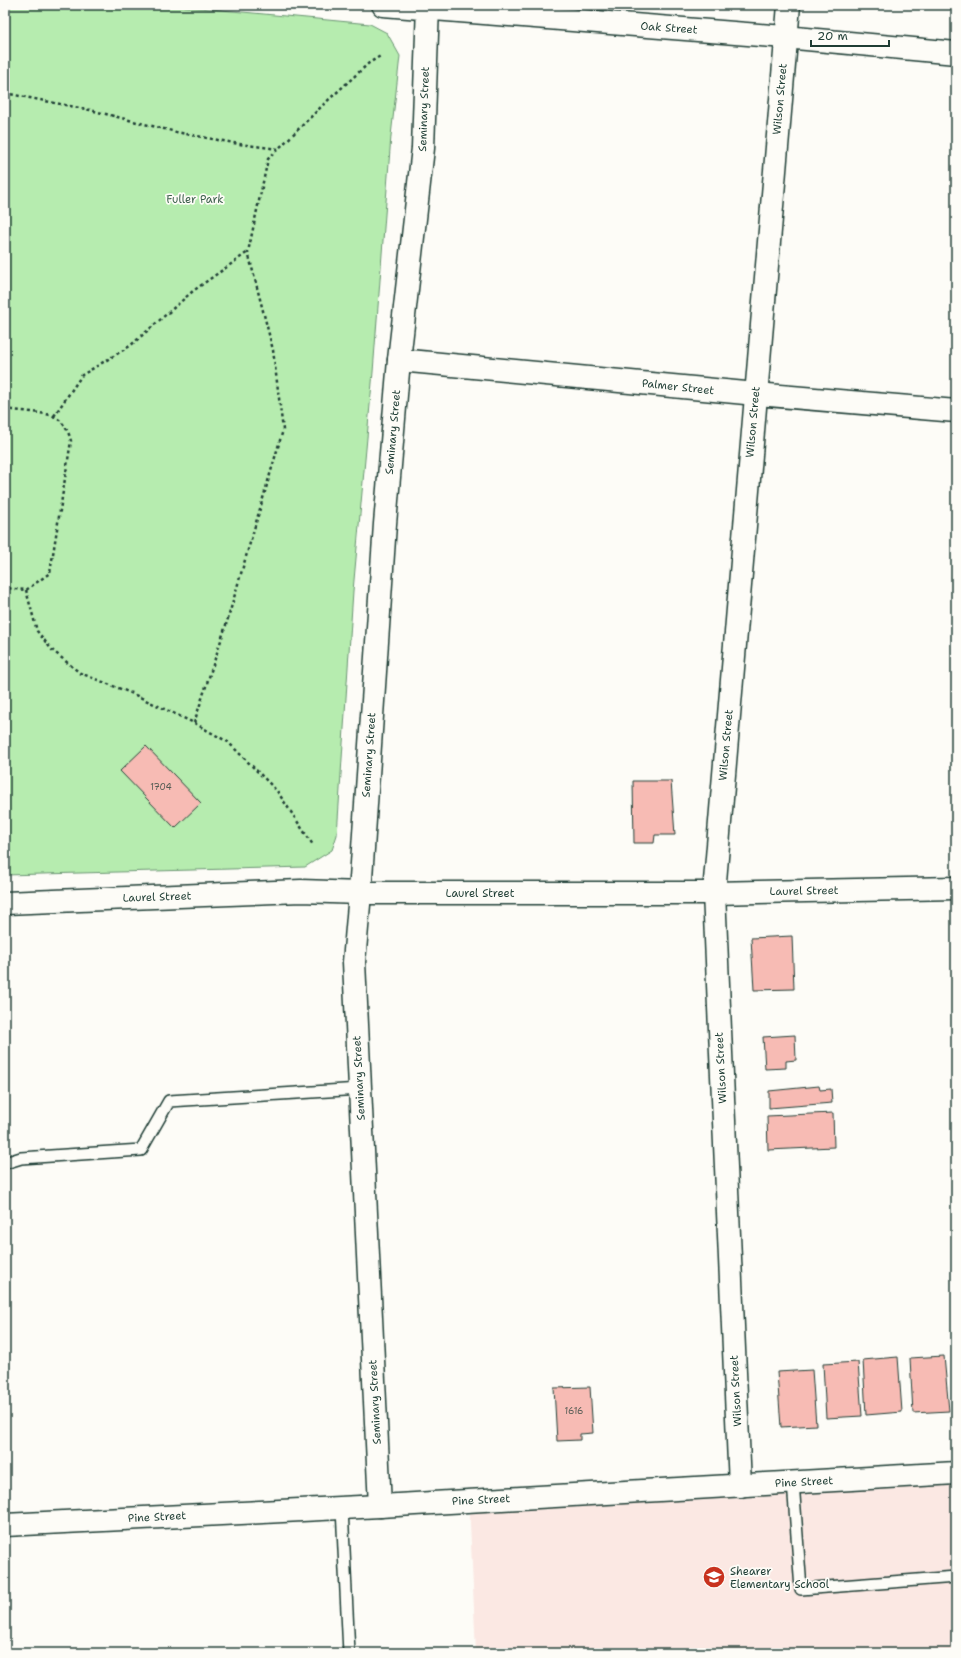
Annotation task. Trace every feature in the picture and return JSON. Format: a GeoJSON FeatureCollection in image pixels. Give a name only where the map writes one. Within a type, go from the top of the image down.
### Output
{"type":"FeatureCollection","features":[{"type":"Feature","properties":{"kind":"street","name":"Oak Street"},"geometry":{"type":"LineString","coordinates":[[383,5],[428,7],[956,53]]}},
{"type":"Feature","properties":{"kind":"street","name":"Wilson Street"},"geometry":{"type":"LineString","coordinates":[[740,1486],[714,893],[785,37],[789,5]]}},
{"type":"Feature","properties":{"kind":"street","name":"Seminary Street"},"geometry":{"type":"LineString","coordinates":[[380,1506],[354,962],[385,524],[399,360],[423,148],[428,7]]}},
{"type":"Feature","properties":{"kind":"street","name":"Palmer Street"},"geometry":{"type":"LineString","coordinates":[[399,360],[756,394],[956,411]]}},
{"type":"Feature","properties":{"kind":"street","name":"Laurel Street"},"geometry":{"type":"LineString","coordinates":[[5,903],[301,891],[360,893],[714,893],[956,888]]}},
{"type":"Feature","properties":{"kind":"street","name":"Pine Street"},"geometry":{"type":"LineString","coordinates":[[5,1525],[380,1506],[956,1473]]}},
{"type":"Feature","properties":{"kind":"lane"},"geometry":{"type":"LineString","coordinates":[[5,1163],[21,1158],[141,1150],[169,1101],[360,1089]]}},
{"type":"Feature","properties":{"kind":"lane"},"geometry":{"type":"LineString","coordinates":[[793,1482],[801,1589],[956,1577]]}},
{"type":"Feature","properties":{"kind":"lane"},"geometry":{"type":"LineString","coordinates":[[342,1508],[349,1653]]}},
{"type":"Feature","properties":{"kind":"path"},"geometry":{"type":"LineString","coordinates":[[194,722],[226,625],[283,430],[273,350],[248,252],[268,159],[324,104],[369,63],[382,55]]}},
{"type":"Feature","properties":{"kind":"path"},"geometry":{"type":"LineString","coordinates":[[5,105],[6,93],[90,110],[176,132],[239,144],[279,149]]}},
{"type":"Feature","properties":{"kind":"path"},"geometry":{"type":"LineString","coordinates":[[54,416],[82,375],[130,346],[193,291],[248,252]]}},
{"type":"Feature","properties":{"kind":"path"},"geometry":{"type":"LineString","coordinates":[[5,409],[54,416],[65,426],[71,441],[50,573],[26,590],[5,588]]}},
{"type":"Feature","properties":{"kind":"path"},"geometry":{"type":"LineString","coordinates":[[26,590],[37,631],[52,650],[80,673],[131,693],[194,722],[228,742],[277,791],[313,845]]}},
{"type":"Feature","properties":{"kind":"shaded area","name":"Shearer Elementary School"},"geometry":{"type":"Polygon","coordinates":[[[956,1473],[956,1653],[476,1653],[469,1501],[956,1473]]]}},
{"type":"Feature","properties":{"kind":"green space","name":"Fuller Park"},"geometry":{"type":"Polygon","coordinates":[[[5,5],[168,5],[370,24],[387,33],[400,56],[391,136],[373,372],[353,591],[337,835],[332,850],[305,867],[5,875],[5,5]]]}},
{"type":"Feature","properties":{"kind":"building"},"geometry":{"type":"Polygon","coordinates":[[[146,746],[201,803],[175,828],[120,771],[146,746]]]}},
{"type":"Feature","properties":{"kind":"building"},"geometry":{"type":"Polygon","coordinates":[[[633,781],[671,781],[675,835],[655,835],[654,843],[634,843],[633,781]]]}},
{"type":"Feature","properties":{"kind":"building"},"geometry":{"type":"Polygon","coordinates":[[[792,936],[794,989],[754,990],[751,938],[792,936]]]}},
{"type":"Feature","properties":{"kind":"building"},"geometry":{"type":"Polygon","coordinates":[[[795,1035],[796,1060],[786,1061],[786,1068],[765,1069],[763,1037],[795,1035]]]}},
{"type":"Feature","properties":{"kind":"building"},"geometry":{"type":"Polygon","coordinates":[[[819,1086],[820,1090],[831,1089],[832,1103],[769,1108],[769,1091],[819,1086]]]}},
{"type":"Feature","properties":{"kind":"building"},"geometry":{"type":"Polygon","coordinates":[[[833,1113],[834,1147],[768,1150],[767,1116],[833,1113]]]}},
{"type":"Feature","properties":{"kind":"building"},"geometry":{"type":"Polygon","coordinates":[[[944,1356],[949,1411],[913,1413],[910,1358],[944,1356]]]}},
{"type":"Feature","properties":{"kind":"building"},"geometry":{"type":"Polygon","coordinates":[[[898,1357],[902,1412],[866,1415],[863,1360],[898,1357]]]}},
{"type":"Feature","properties":{"kind":"building"},"geometry":{"type":"Polygon","coordinates":[[[858,1362],[862,1416],[826,1418],[823,1364],[858,1362]]]}},
{"type":"Feature","properties":{"kind":"building"},"geometry":{"type":"Polygon","coordinates":[[[812,1370],[816,1425],[781,1427],[777,1372],[812,1370]]]}},
{"type":"Feature","properties":{"kind":"building"},"geometry":{"type":"Polygon","coordinates":[[[590,1387],[593,1433],[580,1434],[580,1440],[557,1441],[554,1388],[590,1387]]]}},
{"type":"Feature","properties":{"kind":"place","name":"Shearer Elementary School"},"geometry":{"type":"Point","coordinates":[714,1577]}}]}
